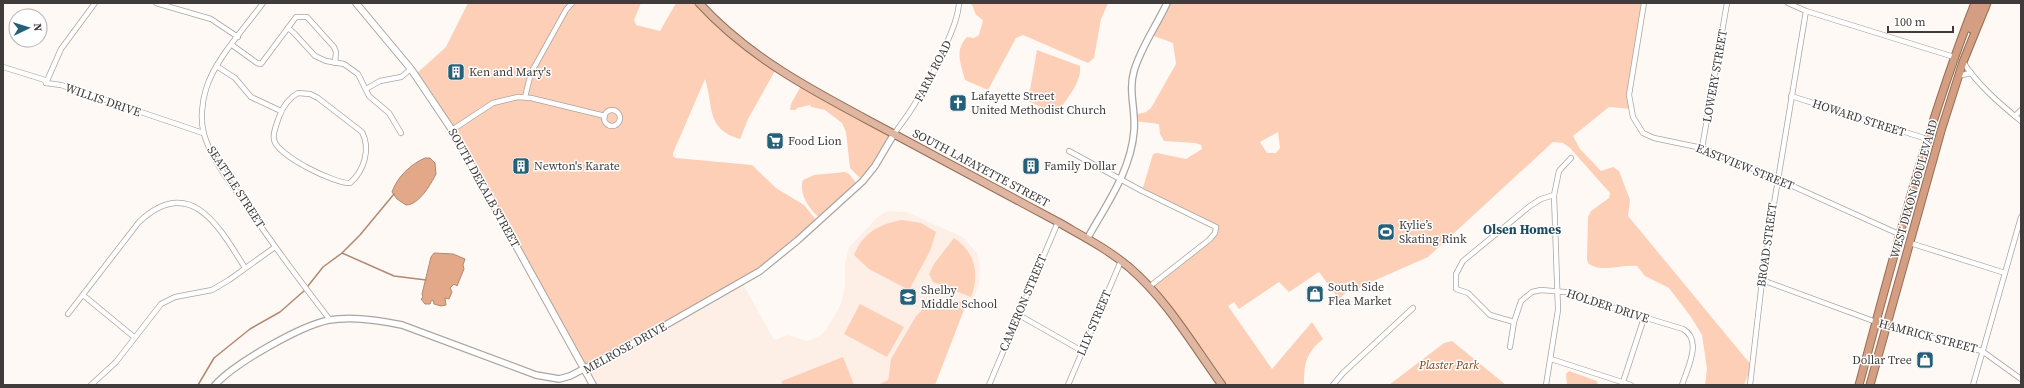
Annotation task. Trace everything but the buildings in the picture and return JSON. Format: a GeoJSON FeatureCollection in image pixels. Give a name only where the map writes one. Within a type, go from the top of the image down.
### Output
{"type":"FeatureCollection","features":[{"type":"Feature","properties":{"kind":"highway","name":"WEST DIXON BOULEVARD"},"geometry":{"type":"LineString","coordinates":[[1859,385],[1927,139],[1954,57],[1975,3]]}},
{"type":"Feature","properties":{"kind":"highway"},"geometry":{"type":"LineString","coordinates":[[1963,62],[1962,53],[1981,3]]}},
{"type":"Feature","properties":{"kind":"highway","name":"WEST DIXON BOULEVARD"},"geometry":{"type":"LineString","coordinates":[[1870,385],[1958,76],[1987,3]]}},
{"type":"Feature","properties":{"kind":"main road","name":"SOUTH DEKALB STREET"},"geometry":{"type":"LineString","coordinates":[[356,3],[411,69],[452,130],[593,385]]}},
{"type":"Feature","properties":{"kind":"main road","name":"SOUTH LAFAYETTE STREET"},"geometry":{"type":"LineString","coordinates":[[699,3],[734,36],[776,69],[1058,222],[1121,261],[1149,287],[1168,310],[1222,385]]}},
{"type":"Feature","properties":{"kind":"street"},"geometry":{"type":"LineString","coordinates":[[46,83],[61,49],[95,3]]}},
{"type":"Feature","properties":{"kind":"street"},"geometry":{"type":"LineString","coordinates":[[156,3],[211,19],[238,37]]}},
{"type":"Feature","properties":{"kind":"street","name":"SEATTLE STREET"},"geometry":{"type":"LineString","coordinates":[[263,3],[232,45],[211,77],[203,100],[203,133],[222,171],[275,247],[330,320]]}},
{"type":"Feature","properties":{"kind":"street"},"geometry":{"type":"LineString","coordinates":[[525,97],[531,73],[566,10],[572,3]]}},
{"type":"Feature","properties":{"kind":"street","name":"FARM ROAD"},"geometry":{"type":"LineString","coordinates":[[894,134],[916,106],[934,74],[952,30],[959,3]]}},
{"type":"Feature","properties":{"kind":"street"},"geometry":{"type":"LineString","coordinates":[[1087,239],[1126,166],[1134,136],[1131,85],[1134,71],[1167,3]]}},
{"type":"Feature","properties":{"kind":"street","name":"EASTVIEW STREET"},"geometry":{"type":"LineString","coordinates":[[1644,3],[1628,94],[1633,117],[1643,133],[1648,136],[1702,148],[1777,179],[1901,235]]}},
{"type":"Feature","properties":{"kind":"street","name":"LOWERY STREET"},"geometry":{"type":"LineString","coordinates":[[1702,148],[1727,3]]}},
{"type":"Feature","properties":{"kind":"street"},"geometry":{"type":"LineString","coordinates":[[1788,3],[1806,11],[1954,57]]}},
{"type":"Feature","properties":{"kind":"street","name":"BROAD STREET"},"geometry":{"type":"LineString","coordinates":[[1750,385],[1762,280],[1777,179],[1806,11]]}},
{"type":"Feature","properties":{"kind":"street"},"geometry":{"type":"LineString","coordinates":[[232,45],[257,63],[261,64],[296,18],[307,17],[334,47],[336,52],[335,63]]}},
{"type":"Feature","properties":{"kind":"street"},"geometry":{"type":"LineString","coordinates":[[288,28],[316,56],[350,68],[358,74],[369,96],[389,113],[401,133]]}},
{"type":"Feature","properties":{"kind":"street"},"geometry":{"type":"LineString","coordinates":[[1963,62],[1970,73],[2021,121]]}},
{"type":"Feature","properties":{"kind":"street"},"geometry":{"type":"LineString","coordinates":[[218,66],[235,78],[251,97],[281,111]]}},
{"type":"Feature","properties":{"kind":"street","name":"WILLIS DRIVE"},"geometry":{"type":"LineString","coordinates":[[3,67],[44,80],[46,83],[61,85],[203,133]]}},
{"type":"Feature","properties":{"kind":"street"},"geometry":{"type":"LineString","coordinates":[[366,89],[380,81],[401,77],[411,69]]}},
{"type":"Feature","properties":{"kind":"street"},"geometry":{"type":"LineString","coordinates":[[1958,76],[1970,73]]}},
{"type":"Feature","properties":{"kind":"street"},"geometry":{"type":"LineString","coordinates":[[298,93],[310,94],[355,125],[364,136],[367,148],[363,163],[354,180],[347,183],[336,180],[296,162],[281,151],[274,142],[273,136],[281,111],[298,93]]}},
{"type":"Feature","properties":{"kind":"street","name":"HOWARD STREET"},"geometry":{"type":"LineString","coordinates":[[1791,96],[1927,139]]}},
{"type":"Feature","properties":{"kind":"street"},"geometry":{"type":"LineString","coordinates":[[452,130],[493,103],[508,98],[525,97],[605,116]]}},
{"type":"Feature","properties":{"kind":"street"},"geometry":{"type":"LineString","coordinates":[[2015,116],[2021,110]]}},
{"type":"Feature","properties":{"kind":"street","name":"MELROSE DRIVE"},"geometry":{"type":"LineString","coordinates":[[215,385],[234,369],[260,352],[299,332],[330,320],[367,320],[402,325],[541,377],[564,378],[584,370],[760,271],[798,240],[863,181],[875,166],[894,134]]}},
{"type":"Feature","properties":{"kind":"street"},"geometry":{"type":"LineString","coordinates":[[1069,151],[1216,228],[1215,233],[1209,240],[1149,287]]}},
{"type":"Feature","properties":{"kind":"street"},"geometry":{"type":"LineString","coordinates":[[1546,385],[1558,318],[1559,291],[1554,195],[1559,171],[1571,158]]}},
{"type":"Feature","properties":{"kind":"street"},"geometry":{"type":"LineString","coordinates":[[1514,322],[1490,316],[1468,293],[1456,289],[1456,274],[1463,261],[1535,202],[1554,195]]}},
{"type":"Feature","properties":{"kind":"street"},"geometry":{"type":"LineString","coordinates":[[68,314],[139,222],[152,210],[172,203],[179,202],[191,205],[212,218],[245,268]]}},
{"type":"Feature","properties":{"kind":"street"},"geometry":{"type":"LineString","coordinates":[[1973,385],[2005,273],[2020,227],[2021,217]]}},
{"type":"Feature","properties":{"kind":"street","name":"CAMERON STREET"},"geometry":{"type":"LineString","coordinates":[[989,385],[1058,222]]}},
{"type":"Feature","properties":{"kind":"street"},"geometry":{"type":"LineString","coordinates":[[1910,243],[2005,273]]}},
{"type":"Feature","properties":{"kind":"street"},"geometry":{"type":"LineString","coordinates":[[91,385],[116,362],[161,304],[175,297],[212,290],[275,247]]}},
{"type":"Feature","properties":{"kind":"street","name":"LILY STREET"},"geometry":{"type":"LineString","coordinates":[[1068,385],[1121,261]]}},
{"type":"Feature","properties":{"kind":"street","name":"HAMRICK STREET"},"geometry":{"type":"LineString","coordinates":[[1762,280],[1887,326],[1982,351],[2021,379]]}},
{"type":"Feature","properties":{"kind":"street","name":"HOLDER DRIVE"},"geometry":{"type":"LineString","coordinates":[[1510,347],[1514,322],[1521,301],[1525,296],[1537,291],[1559,291],[1576,294],[1587,300],[1683,329],[1690,334],[1693,342],[1692,351],[1682,385]]}},
{"type":"Feature","properties":{"kind":"street"},"geometry":{"type":"LineString","coordinates":[[83,296],[134,337]]}},
{"type":"Feature","properties":{"kind":"street"},"geometry":{"type":"LineString","coordinates":[[1333,385],[1343,372],[1413,308]]}},
{"type":"Feature","properties":{"kind":"street"},"geometry":{"type":"LineString","coordinates":[[1019,315],[1082,351]]}},
{"type":"Feature","properties":{"kind":"street"},"geometry":{"type":"LineString","coordinates":[[1622,384],[1644,318]]}},
{"type":"Feature","properties":{"kind":"street"},"geometry":{"type":"LineString","coordinates":[[1551,360],[1622,384],[1631,385]]}},
{"type":"Feature","properties":{"kind":"shaded area"},"geometry":{"type":"Polygon","coordinates":[[[425,158],[430,158],[435,163],[436,174],[420,198],[411,204],[406,205],[397,199],[392,192],[394,186],[405,172],[425,158]]]}},
{"type":"Feature","properties":{"kind":"shaded area","name":"Shelby Middle School"},"geometry":{"type":"Polygon","coordinates":[[[886,211],[906,212],[963,237],[977,253],[980,267],[979,284],[972,301],[969,303],[947,300],[926,306],[916,316],[889,367],[888,380],[883,383],[878,385],[593,385],[584,370],[742,282],[774,340],[788,335],[807,341],[818,337],[826,330],[841,304],[845,285],[845,263],[849,247],[876,219],[886,211]]]}},
{"type":"Feature","properties":{"kind":"shaded area"},"geometry":{"type":"Polygon","coordinates":[[[434,253],[453,254],[465,259],[463,265],[464,269],[457,286],[454,284],[450,288],[452,292],[449,299],[445,298],[446,305],[441,306],[434,304],[433,300],[430,304],[425,304],[421,299],[423,297],[422,294],[431,257],[434,253]]]}},
{"type":"Feature","properties":{"kind":"green space"},"geometry":{"type":"Polygon","coordinates":[[[468,3],[641,3],[634,20],[636,25],[660,31],[676,3],[699,3],[776,69],[748,119],[740,139],[729,135],[716,123],[705,79],[673,156],[676,158],[752,165],[776,188],[804,205],[817,221],[760,271],[584,370],[472,165],[415,75],[446,47],[468,3]]]}},
{"type":"Feature","properties":{"kind":"green space"},"geometry":{"type":"Polygon","coordinates":[[[969,3],[1108,3],[1101,19],[1094,58],[1088,63],[1023,35],[1016,38],[988,90],[965,80],[960,63],[960,52],[963,42],[967,37],[974,38],[979,35],[983,20],[976,15],[972,5],[969,3]]]}},
{"type":"Feature","properties":{"kind":"green space"},"geometry":{"type":"Polygon","coordinates":[[[1167,3],[1644,3],[1629,95],[1631,109],[1609,107],[1573,136],[1580,149],[1601,171],[1613,167],[1619,171],[1630,200],[1628,216],[1752,366],[1744,385],[1705,385],[1707,369],[1702,335],[1691,317],[1669,288],[1645,276],[1637,266],[1600,268],[1589,264],[1587,260],[1588,217],[1591,211],[1609,198],[1610,193],[1570,148],[1563,143],[1553,142],[1428,257],[1362,286],[1353,293],[1350,289],[1339,299],[1319,272],[1289,292],[1279,282],[1239,309],[1234,302],[1228,306],[1272,369],[1312,322],[1323,339],[1313,349],[1307,359],[1304,385],[1222,385],[1149,287],[1209,240],[1216,229],[1142,191],[1153,154],[1157,153],[1186,159],[1202,149],[1201,145],[1195,143],[1164,141],[1160,134],[1159,124],[1134,121],[1134,115],[1146,112],[1151,108],[1176,64],[1173,43],[1151,35],[1167,3]],[[1278,132],[1260,142],[1267,153],[1276,153],[1280,148],[1278,132]]]}},
{"type":"Feature","properties":{"kind":"green space"},"geometry":{"type":"Polygon","coordinates":[[[1037,50],[1080,66],[1080,72],[1076,85],[1056,114],[1028,101],[1037,50]]]}},
{"type":"Feature","properties":{"kind":"green space"},"geometry":{"type":"Polygon","coordinates":[[[802,84],[894,134],[863,181],[850,168],[846,132],[842,123],[825,110],[811,107],[810,105],[797,108],[796,110],[790,110],[791,104],[802,84]]]}},
{"type":"Feature","properties":{"kind":"green space"},"geometry":{"type":"Polygon","coordinates":[[[845,172],[849,174],[858,185],[821,219],[809,207],[806,201],[802,190],[803,180],[814,175],[845,172]]]}},
{"type":"Feature","properties":{"kind":"green space"},"geometry":{"type":"Polygon","coordinates":[[[902,220],[921,223],[936,232],[930,251],[909,290],[869,269],[854,255],[867,235],[886,224],[902,220]]]}},
{"type":"Feature","properties":{"kind":"green space"},"geometry":{"type":"Polygon","coordinates":[[[954,238],[967,250],[974,264],[975,280],[971,297],[933,282],[929,274],[934,264],[954,238]]]}},
{"type":"Feature","properties":{"kind":"green space"},"geometry":{"type":"Polygon","coordinates":[[[947,300],[967,302],[935,385],[878,385],[888,380],[891,359],[916,316],[926,306],[947,300]]]}},
{"type":"Feature","properties":{"kind":"green space"},"geometry":{"type":"Polygon","coordinates":[[[860,304],[904,327],[887,357],[844,334],[860,304]]]}},
{"type":"Feature","properties":{"kind":"green space","name":"Plaster Park"},"geometry":{"type":"Polygon","coordinates":[[[1452,341],[1506,385],[1389,385],[1444,343],[1452,341]]]}},
{"type":"Feature","properties":{"kind":"green space"},"geometry":{"type":"Polygon","coordinates":[[[843,357],[854,385],[782,385],[782,381],[843,357]]]}},
{"type":"Feature","properties":{"kind":"green space"},"geometry":{"type":"Polygon","coordinates":[[[1569,371],[1597,381],[1598,385],[1567,385],[1566,374],[1569,371]]]}},
{"type":"Feature","properties":{"kind":"waterway"},"geometry":{"type":"LineString","coordinates":[[308,286],[323,267],[342,253],[360,235],[394,194]]}},
{"type":"Feature","properties":{"kind":"waterway"},"geometry":{"type":"LineString","coordinates":[[342,253],[394,276],[426,280]]}},
{"type":"Feature","properties":{"kind":"waterway"},"geometry":{"type":"LineString","coordinates":[[198,385],[214,358],[250,329],[280,312],[305,290]]}},
{"type":"Feature","properties":{"kind":"place","name":"Ken and Mary's"},"geometry":{"type":"Point","coordinates":[456,72]}},
{"type":"Feature","properties":{"kind":"place","name":"Lafayette Street United Methodist Church"},"geometry":{"type":"Point","coordinates":[958,103]}},
{"type":"Feature","properties":{"kind":"place","name":"Food Lion"},"geometry":{"type":"Point","coordinates":[775,141]}},
{"type":"Feature","properties":{"kind":"place","name":"Newton's Karate"},"geometry":{"type":"Point","coordinates":[521,166]}},
{"type":"Feature","properties":{"kind":"place","name":"Family Dollar"},"geometry":{"type":"Point","coordinates":[1031,166]}},
{"type":"Feature","properties":{"kind":"place","name":"Kylie’s Skating Rink"},"geometry":{"type":"Point","coordinates":[1386,232]}},
{"type":"Feature","properties":{"kind":"place","name":"South Side Flea Market"},"geometry":{"type":"Point","coordinates":[1315,294]}},
{"type":"Feature","properties":{"kind":"place","name":"Shelby Middle School"},"geometry":{"type":"Point","coordinates":[908,297]}},
{"type":"Feature","properties":{"kind":"place","name":"Dollar Tree"},"geometry":{"type":"Point","coordinates":[1925,360]}},
{"type":"Feature","properties":{"kind":"district","name":"Olsen Homes"},"geometry":{"type":"Point","coordinates":[1522,229]}}]}
